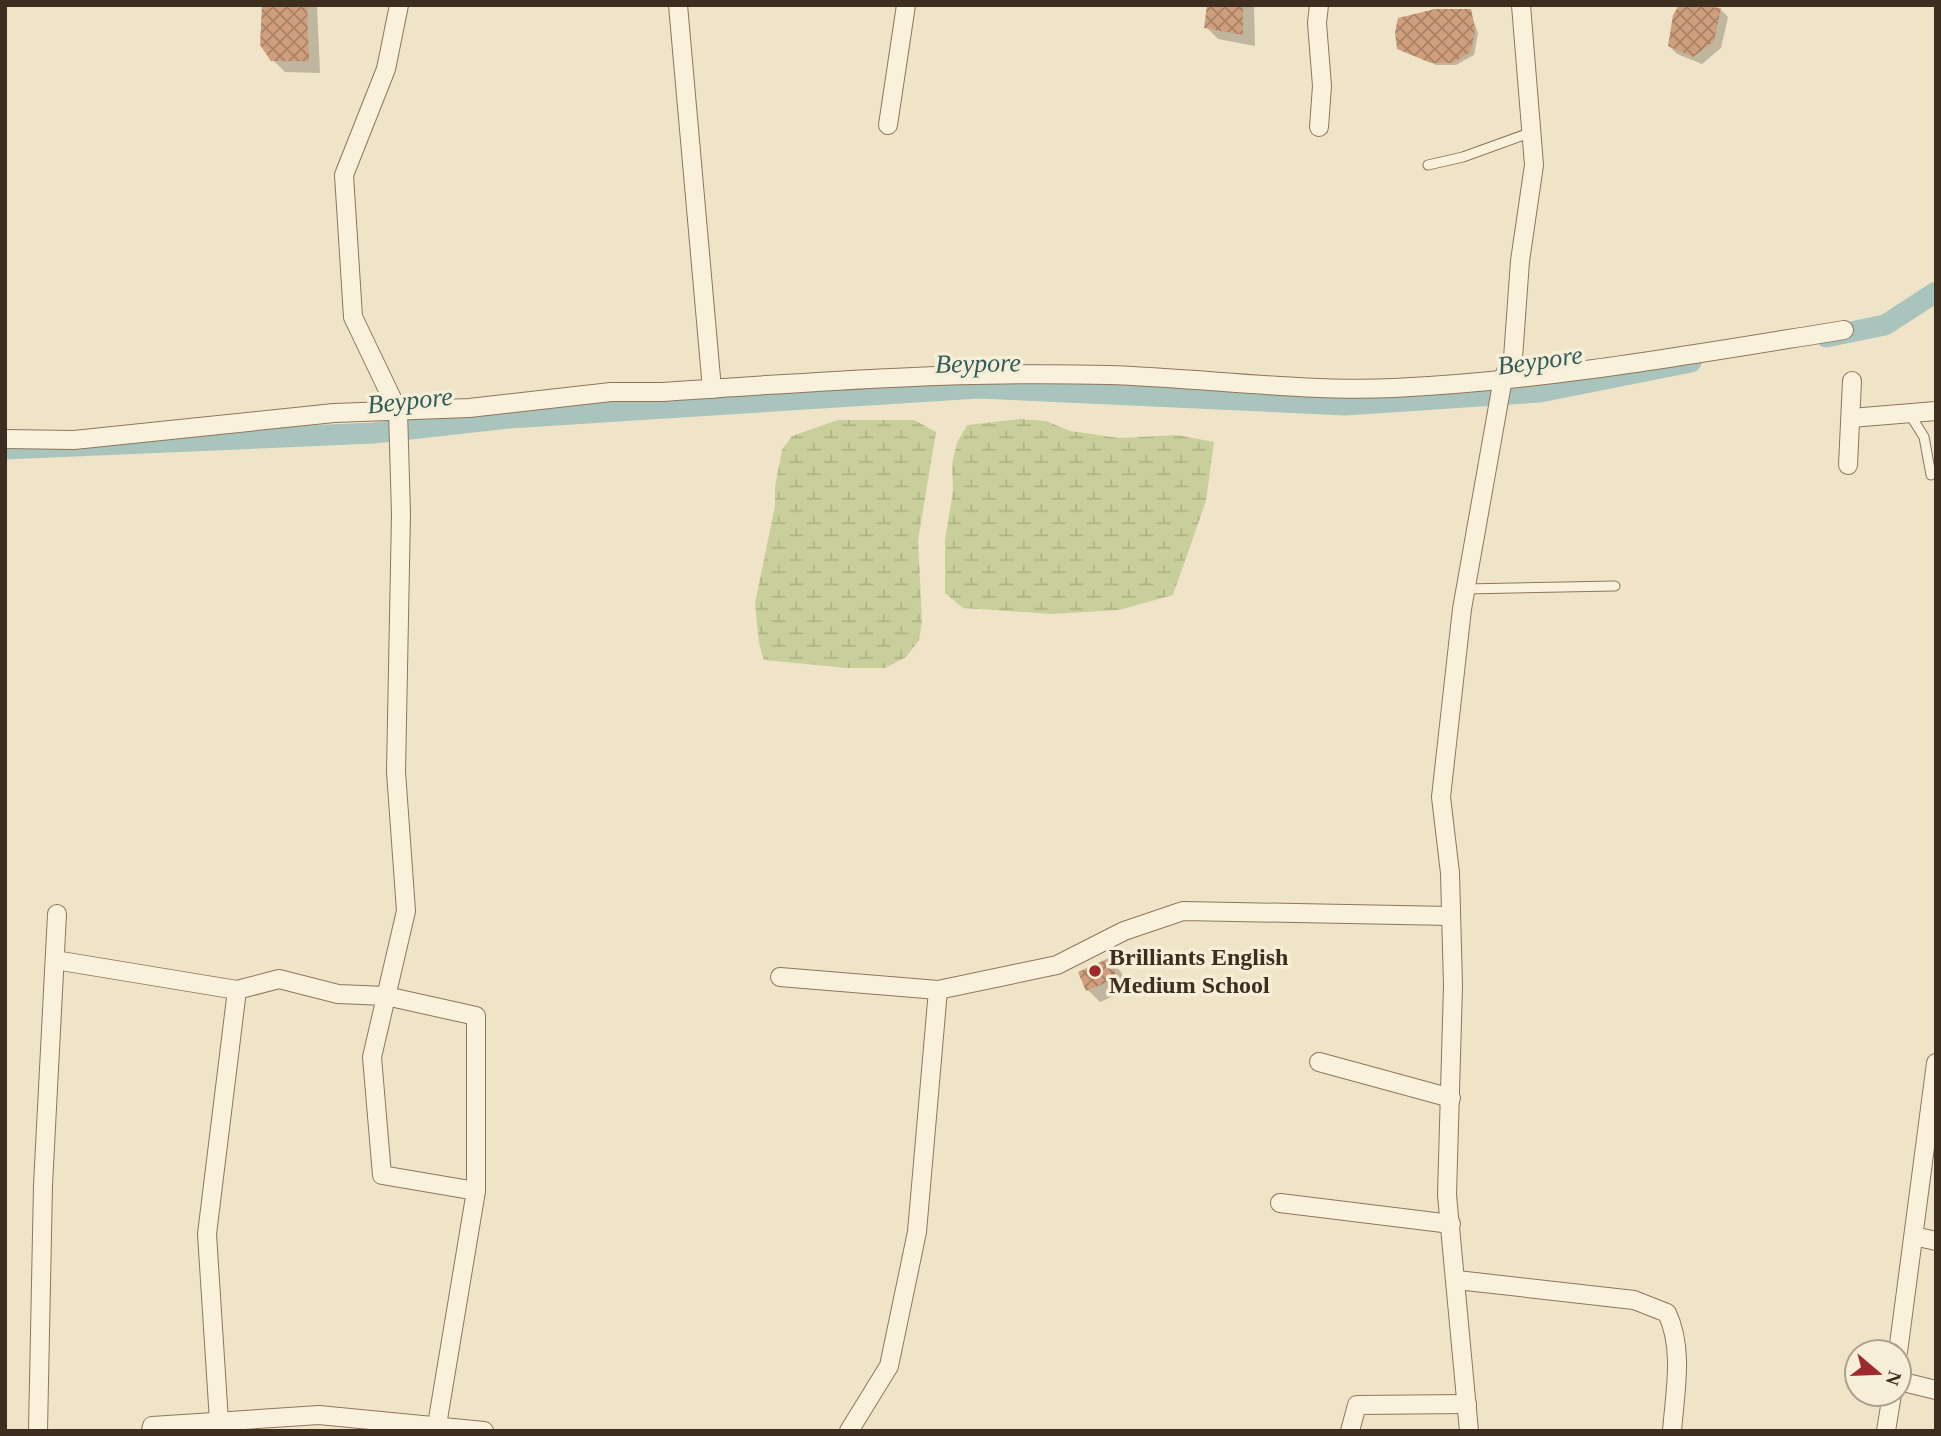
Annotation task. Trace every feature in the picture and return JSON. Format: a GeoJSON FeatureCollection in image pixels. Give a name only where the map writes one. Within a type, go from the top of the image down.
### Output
{"type":"FeatureCollection","features":[{"type":"Feature","properties":{"kind":"street"},"geometry":{"type":"LineString","coordinates":[[399,5],[386,69],[344,175],[353,317],[398,411],[401,514],[396,772],[406,911],[372,1057],[382,1175],[475,1191]]}},
{"type":"Feature","properties":{"kind":"street"},"geometry":{"type":"LineString","coordinates":[[677,5],[712,389]]}},
{"type":"Feature","properties":{"kind":"street"},"geometry":{"type":"LineString","coordinates":[[888,125],[906,5]]}},
{"type":"Feature","properties":{"kind":"street"},"geometry":{"type":"LineString","coordinates":[[1319,5],[1317,23],[1322,86],[1319,127]]}},
{"type":"Feature","properties":{"kind":"street"},"geometry":{"type":"LineString","coordinates":[[1469,1431],[1447,1195],[1451,1098],[1451,916],[1450,873],[1441,797],[1465,589],[1503,378],[1513,358],[1520,261],[1534,165],[1521,5]]}},
{"type":"Feature","properties":{"kind":"street"},"geometry":{"type":"LineString","coordinates":[[5,439],[74,440],[334,413],[469,408],[611,392],[963,375],[1109,375],[1293,387],[1395,388],[1655,361],[1844,330]]}},
{"type":"Feature","properties":{"kind":"street"},"geometry":{"type":"LineString","coordinates":[[1848,465],[1852,381]]}},
{"type":"Feature","properties":{"kind":"street"},"geometry":{"type":"LineString","coordinates":[[1851,418],[1936,411]]}},
{"type":"Feature","properties":{"kind":"street"},"geometry":{"type":"LineString","coordinates":[[780,977],[938,990],[1057,965],[1124,931],[1183,911],[1451,916]]}},
{"type":"Feature","properties":{"kind":"street"},"geometry":{"type":"LineString","coordinates":[[38,1431],[43,1185],[57,914]]}},
{"type":"Feature","properties":{"kind":"street"},"geometry":{"type":"LineString","coordinates":[[55,960],[237,990],[279,979],[338,994],[386,996],[476,1016],[475,1191],[437,1427]]}},
{"type":"Feature","properties":{"kind":"street"},"geometry":{"type":"LineString","coordinates":[[219,1422],[207,1234],[237,990]]}},
{"type":"Feature","properties":{"kind":"street"},"geometry":{"type":"LineString","coordinates":[[849,1431],[889,1366],[917,1232],[938,990]]}},
{"type":"Feature","properties":{"kind":"street"},"geometry":{"type":"LineString","coordinates":[[1319,1062],[1451,1098]]}},
{"type":"Feature","properties":{"kind":"street"},"geometry":{"type":"LineString","coordinates":[[1900,1338],[1936,1063]]}},
{"type":"Feature","properties":{"kind":"street"},"geometry":{"type":"LineString","coordinates":[[1280,1203],[1451,1224]]}},
{"type":"Feature","properties":{"kind":"street"},"geometry":{"type":"LineString","coordinates":[[1914,1236],[1936,1241]]}},
{"type":"Feature","properties":{"kind":"street"},"geometry":{"type":"LineString","coordinates":[[1457,1280],[1634,1300],[1667,1313],[1675,1330],[1677,1370],[1672,1431]]}},
{"type":"Feature","properties":{"kind":"street"},"geometry":{"type":"LineString","coordinates":[[1913,1384],[1936,1390]]}},
{"type":"Feature","properties":{"kind":"street"},"geometry":{"type":"LineString","coordinates":[[1350,1431],[1357,1405],[1467,1404]]}},
{"type":"Feature","properties":{"kind":"street"},"geometry":{"type":"LineString","coordinates":[[1886,1431],[1890,1408]]}},
{"type":"Feature","properties":{"kind":"street"},"geometry":{"type":"LineString","coordinates":[[149,1429],[319,1415],[484,1431]]}},
{"type":"Feature","properties":{"kind":"lane"},"geometry":{"type":"LineString","coordinates":[[1428,165],[1463,157],[1532,132]]}},
{"type":"Feature","properties":{"kind":"lane"},"geometry":{"type":"LineString","coordinates":[[1909,414],[1924,437],[1931,475]]}},
{"type":"Feature","properties":{"kind":"lane"},"geometry":{"type":"LineString","coordinates":[[1465,589],[1615,586]]}},
{"type":"Feature","properties":{"kind":"green space"},"geometry":{"type":"Polygon","coordinates":[[[1020,419],[1046,421],[1070,431],[1119,438],[1177,435],[1214,442],[1206,501],[1173,595],[1119,610],[1051,614],[963,608],[945,593],[945,540],[953,491],[952,464],[957,443],[967,425],[1020,419]]]}},
{"type":"Feature","properties":{"kind":"green space"},"geometry":{"type":"Polygon","coordinates":[[[838,420],[914,420],[936,432],[918,541],[922,621],[919,640],[906,657],[885,668],[847,668],[764,660],[759,643],[755,603],[775,506],[775,487],[782,450],[792,436],[838,420]]]}},
{"type":"Feature","properties":{"kind":"building"},"geometry":{"type":"Polygon","coordinates":[[[262,5],[307,5],[309,61],[271,61],[260,45],[262,5]]]}},
{"type":"Feature","properties":{"kind":"building"},"geometry":{"type":"Polygon","coordinates":[[[1207,5],[1243,5],[1243,35],[1204,28],[1207,5]]]}},
{"type":"Feature","properties":{"kind":"building"},"geometry":{"type":"Polygon","coordinates":[[[1679,5],[1721,8],[1714,41],[1693,57],[1668,46],[1673,15],[1679,5]]]}},
{"type":"Feature","properties":{"kind":"building"},"geometry":{"type":"Polygon","coordinates":[[[1435,9],[1471,9],[1475,29],[1471,52],[1452,63],[1431,63],[1397,49],[1395,32],[1398,18],[1435,9]]]}},
{"type":"Feature","properties":{"kind":"building","name":"Brilliants English Medium School"},"geometry":{"type":"Polygon","coordinates":[[[1109,958],[1117,978],[1086,991],[1078,972],[1109,958]]]}},
{"type":"Feature","properties":{"kind":"waterway","name":"Beypore"},"geometry":{"type":"LineString","coordinates":[[1826,337],[1885,325],[1936,292]]}},
{"type":"Feature","properties":{"kind":"waterway","name":"Beypore"},"geometry":{"type":"LineString","coordinates":[[5,449],[374,433],[509,418],[979,388],[1345,405],[1540,392],[1691,362]]}},
{"type":"Feature","properties":{"kind":"place","name":"Brilliants English Medium School"},"geometry":{"type":"Point","coordinates":[1095,971]}}]}
